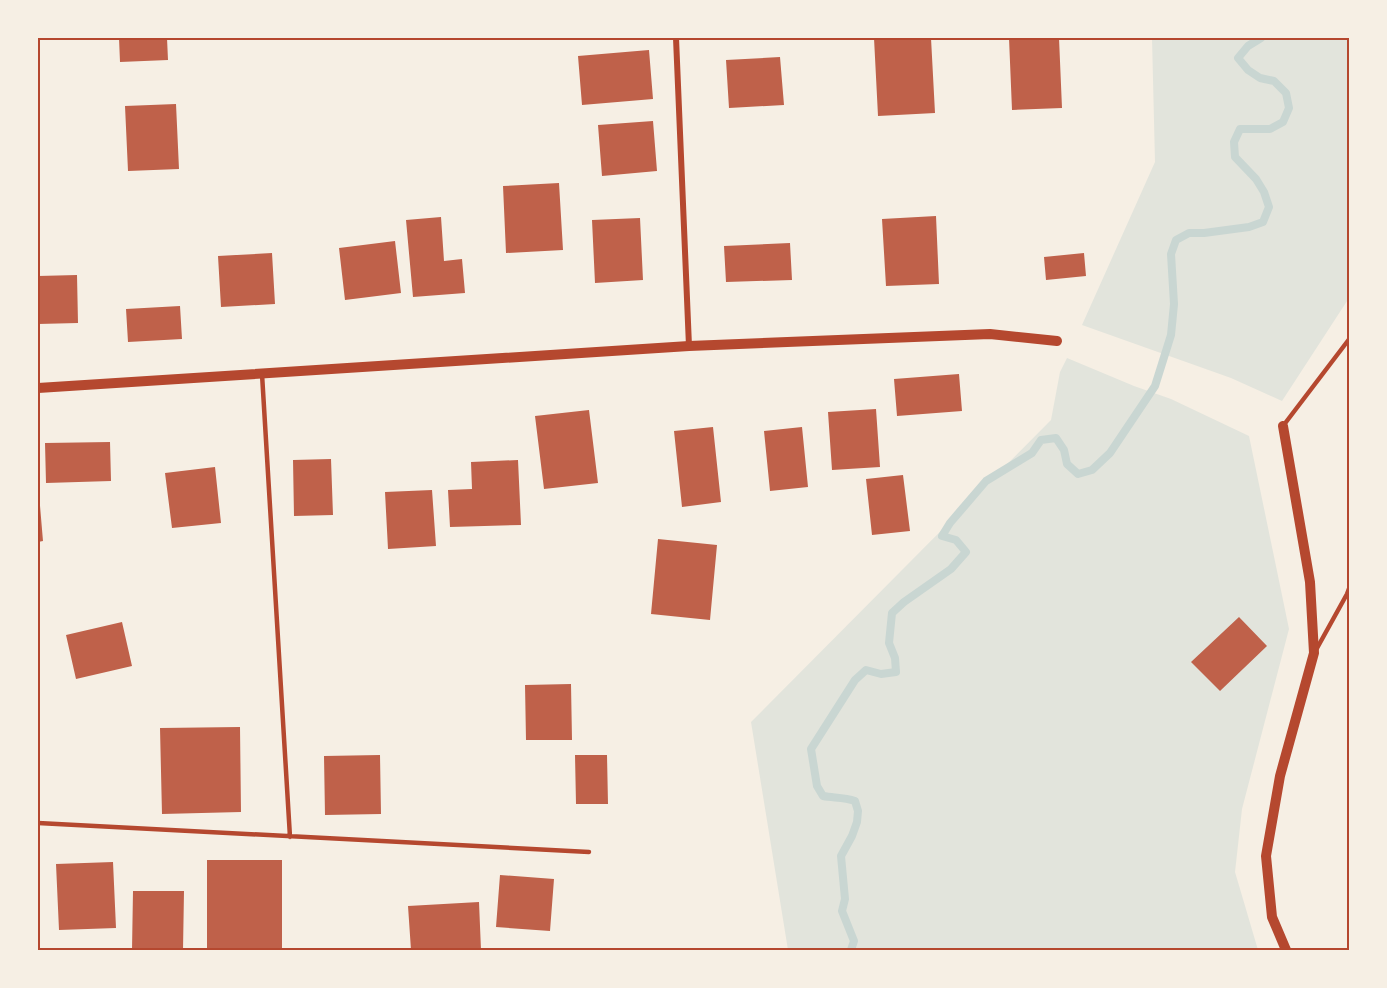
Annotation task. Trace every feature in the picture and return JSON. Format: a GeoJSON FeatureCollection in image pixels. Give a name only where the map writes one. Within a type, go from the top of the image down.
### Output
{"type":"FeatureCollection","features":[{"type":"Feature","properties":{"kind":"street"},"geometry":{"type":"LineString","coordinates":[[676,38],[688,346]]}},
{"type":"Feature","properties":{"kind":"street"},"geometry":{"type":"LineString","coordinates":[[38,388],[688,346],[990,334],[1057,341]]}},
{"type":"Feature","properties":{"kind":"street"},"geometry":{"type":"LineString","coordinates":[[1283,426],[1310,582],[1314,653],[1280,776],[1266,856],[1272,917],[1286,951]]}},
{"type":"Feature","properties":{"kind":"lane"},"geometry":{"type":"LineString","coordinates":[[1283,426],[1350,338]]}},
{"type":"Feature","properties":{"kind":"lane"},"geometry":{"type":"LineString","coordinates":[[262,374],[290,837]]}},
{"type":"Feature","properties":{"kind":"lane"},"geometry":{"type":"LineString","coordinates":[[1314,653],[1350,586]]}},
{"type":"Feature","properties":{"kind":"lane"},"geometry":{"type":"LineString","coordinates":[[38,823],[589,852]]}},
{"type":"Feature","properties":{"kind":"shaded area"},"geometry":{"type":"Polygon","coordinates":[[[1152,38],[1349,38],[1349,298],[1282,401],[1231,378],[1082,325],[1155,162],[1152,38]]]}},
{"type":"Feature","properties":{"kind":"shaded area"},"geometry":{"type":"Polygon","coordinates":[[[1067,358],[1171,399],[1249,436],[1289,629],[1242,809],[1235,872],[1258,950],[788,950],[751,722],[1051,420],[1060,372],[1067,358]]]}},
{"type":"Feature","properties":{"kind":"building"},"geometry":{"type":"Polygon","coordinates":[[[119,38],[167,38],[168,60],[120,62],[119,38]]]}},
{"type":"Feature","properties":{"kind":"building"},"geometry":{"type":"Polygon","coordinates":[[[874,38],[931,38],[935,113],[878,116],[874,38]]]}},
{"type":"Feature","properties":{"kind":"building"},"geometry":{"type":"Polygon","coordinates":[[[1009,38],[1059,38],[1062,108],[1012,110],[1009,38]]]}},
{"type":"Feature","properties":{"kind":"building"},"geometry":{"type":"Polygon","coordinates":[[[649,50],[653,99],[582,105],[578,56],[649,50]]]}},
{"type":"Feature","properties":{"kind":"building"},"geometry":{"type":"Polygon","coordinates":[[[780,57],[784,105],[729,108],[726,60],[780,57]]]}},
{"type":"Feature","properties":{"kind":"building"},"geometry":{"type":"Polygon","coordinates":[[[176,104],[179,169],[128,171],[125,106],[176,104]]]}},
{"type":"Feature","properties":{"kind":"building"},"geometry":{"type":"Polygon","coordinates":[[[653,121],[657,171],[602,176],[598,125],[653,121]]]}},
{"type":"Feature","properties":{"kind":"building"},"geometry":{"type":"Polygon","coordinates":[[[559,183],[563,250],[506,253],[503,186],[559,183]]]}},
{"type":"Feature","properties":{"kind":"building"},"geometry":{"type":"Polygon","coordinates":[[[936,216],[939,284],[886,286],[882,219],[936,216]]]}},
{"type":"Feature","properties":{"kind":"building"},"geometry":{"type":"Polygon","coordinates":[[[441,217],[444,261],[462,259],[465,293],[413,297],[406,220],[441,217]]]}},
{"type":"Feature","properties":{"kind":"building"},"geometry":{"type":"Polygon","coordinates":[[[640,218],[643,280],[595,283],[592,220],[640,218]]]}},
{"type":"Feature","properties":{"kind":"building"},"geometry":{"type":"Polygon","coordinates":[[[395,241],[401,293],[345,300],[339,248],[395,241]]]}},
{"type":"Feature","properties":{"kind":"building"},"geometry":{"type":"Polygon","coordinates":[[[790,243],[792,280],[726,282],[724,246],[790,243]]]}},
{"type":"Feature","properties":{"kind":"building"},"geometry":{"type":"Polygon","coordinates":[[[272,253],[275,304],[221,307],[218,256],[272,253]]]}},
{"type":"Feature","properties":{"kind":"building"},"geometry":{"type":"Polygon","coordinates":[[[1084,253],[1086,276],[1046,280],[1044,257],[1084,253]]]}},
{"type":"Feature","properties":{"kind":"building"},"geometry":{"type":"Polygon","coordinates":[[[77,275],[78,323],[38,324],[38,276],[77,275]]]}},
{"type":"Feature","properties":{"kind":"building"},"geometry":{"type":"Polygon","coordinates":[[[180,306],[182,339],[128,342],[126,309],[180,306]]]}},
{"type":"Feature","properties":{"kind":"building"},"geometry":{"type":"Polygon","coordinates":[[[959,374],[962,411],[897,416],[894,379],[959,374]]]}},
{"type":"Feature","properties":{"kind":"building"},"geometry":{"type":"Polygon","coordinates":[[[876,409],[880,467],[832,470],[828,412],[876,409]]]}},
{"type":"Feature","properties":{"kind":"building"},"geometry":{"type":"Polygon","coordinates":[[[589,410],[598,483],[544,489],[535,416],[589,410]]]}},
{"type":"Feature","properties":{"kind":"building"},"geometry":{"type":"Polygon","coordinates":[[[713,427],[721,502],[682,507],[674,431],[713,427]]]}},
{"type":"Feature","properties":{"kind":"building"},"geometry":{"type":"Polygon","coordinates":[[[802,427],[808,487],[770,491],[764,431],[802,427]]]}},
{"type":"Feature","properties":{"kind":"building"},"geometry":{"type":"Polygon","coordinates":[[[110,442],[111,481],[46,483],[45,443],[110,442]]]}},
{"type":"Feature","properties":{"kind":"building"},"geometry":{"type":"Polygon","coordinates":[[[331,459],[333,515],[294,516],[293,460],[331,459]]]}},
{"type":"Feature","properties":{"kind":"building"},"geometry":{"type":"Polygon","coordinates":[[[518,460],[521,525],[450,527],[448,490],[472,489],[471,462],[518,460]]]}},
{"type":"Feature","properties":{"kind":"building"},"geometry":{"type":"Polygon","coordinates":[[[215,467],[221,523],[172,528],[165,473],[215,467]]]}},
{"type":"Feature","properties":{"kind":"building"},"geometry":{"type":"Polygon","coordinates":[[[903,475],[910,531],[872,535],[866,479],[903,475]]]}},
{"type":"Feature","properties":{"kind":"building"},"geometry":{"type":"Polygon","coordinates":[[[432,490],[436,546],[388,549],[385,492],[432,490]]]}},
{"type":"Feature","properties":{"kind":"building"},"geometry":{"type":"Polygon","coordinates":[[[38,494],[43,541],[38,542],[38,494]]]}},
{"type":"Feature","properties":{"kind":"building"},"geometry":{"type":"Polygon","coordinates":[[[658,539],[717,545],[710,620],[651,614],[658,539]]]}},
{"type":"Feature","properties":{"kind":"building"},"geometry":{"type":"Polygon","coordinates":[[[1239,617],[1267,646],[1220,691],[1191,662],[1239,617]]]}},
{"type":"Feature","properties":{"kind":"building"},"geometry":{"type":"Polygon","coordinates":[[[122,622],[132,666],[76,679],[66,635],[122,622]]]}},
{"type":"Feature","properties":{"kind":"building"},"geometry":{"type":"Polygon","coordinates":[[[571,684],[572,740],[526,740],[525,685],[571,684]]]}},
{"type":"Feature","properties":{"kind":"building"},"geometry":{"type":"Polygon","coordinates":[[[240,727],[241,812],[162,814],[160,728],[240,727]]]}},
{"type":"Feature","properties":{"kind":"building"},"geometry":{"type":"Polygon","coordinates":[[[380,755],[381,814],[325,815],[324,756],[380,755]]]}},
{"type":"Feature","properties":{"kind":"building"},"geometry":{"type":"Polygon","coordinates":[[[575,755],[607,755],[608,804],[576,804],[575,755]]]}},
{"type":"Feature","properties":{"kind":"building"},"geometry":{"type":"Polygon","coordinates":[[[207,860],[282,860],[282,950],[207,950],[207,860]]]}},
{"type":"Feature","properties":{"kind":"building"},"geometry":{"type":"Polygon","coordinates":[[[113,862],[116,928],[59,930],[56,864],[113,862]]]}},
{"type":"Feature","properties":{"kind":"building"},"geometry":{"type":"Polygon","coordinates":[[[500,875],[554,879],[550,931],[496,927],[500,875]]]}},
{"type":"Feature","properties":{"kind":"building"},"geometry":{"type":"Polygon","coordinates":[[[133,891],[184,891],[183,950],[132,950],[133,891]]]}},
{"type":"Feature","properties":{"kind":"building"},"geometry":{"type":"Polygon","coordinates":[[[479,902],[481,950],[411,950],[408,906],[479,902]]]}},
{"type":"Feature","properties":{"kind":"waterway"},"geometry":{"type":"LineString","coordinates":[[851,950],[854,941],[842,911],[845,899],[841,856],[852,836],[858,811],[855,801],[823,796],[817,786],[811,749],[855,680],[866,670],[881,674],[896,672],[895,658],[889,643],[892,613],[951,569],[966,552],[956,540],[942,536],[950,523],[986,481],[1032,453],[1041,440],[1056,438],[1064,450],[1067,464],[1078,474],[1092,470],[1110,453],[1155,386],[1171,335],[1174,304],[1171,254],[1176,240],[1189,233],[1249,227],[1263,222],[1269,207],[1264,192],[1256,179],[1235,157],[1234,142],[1240,129],[1270,129],[1283,122],[1289,108],[1286,93],[1274,81],[1260,78],[1248,70],[1238,58],[1248,46],[1261,38]]}}]}
